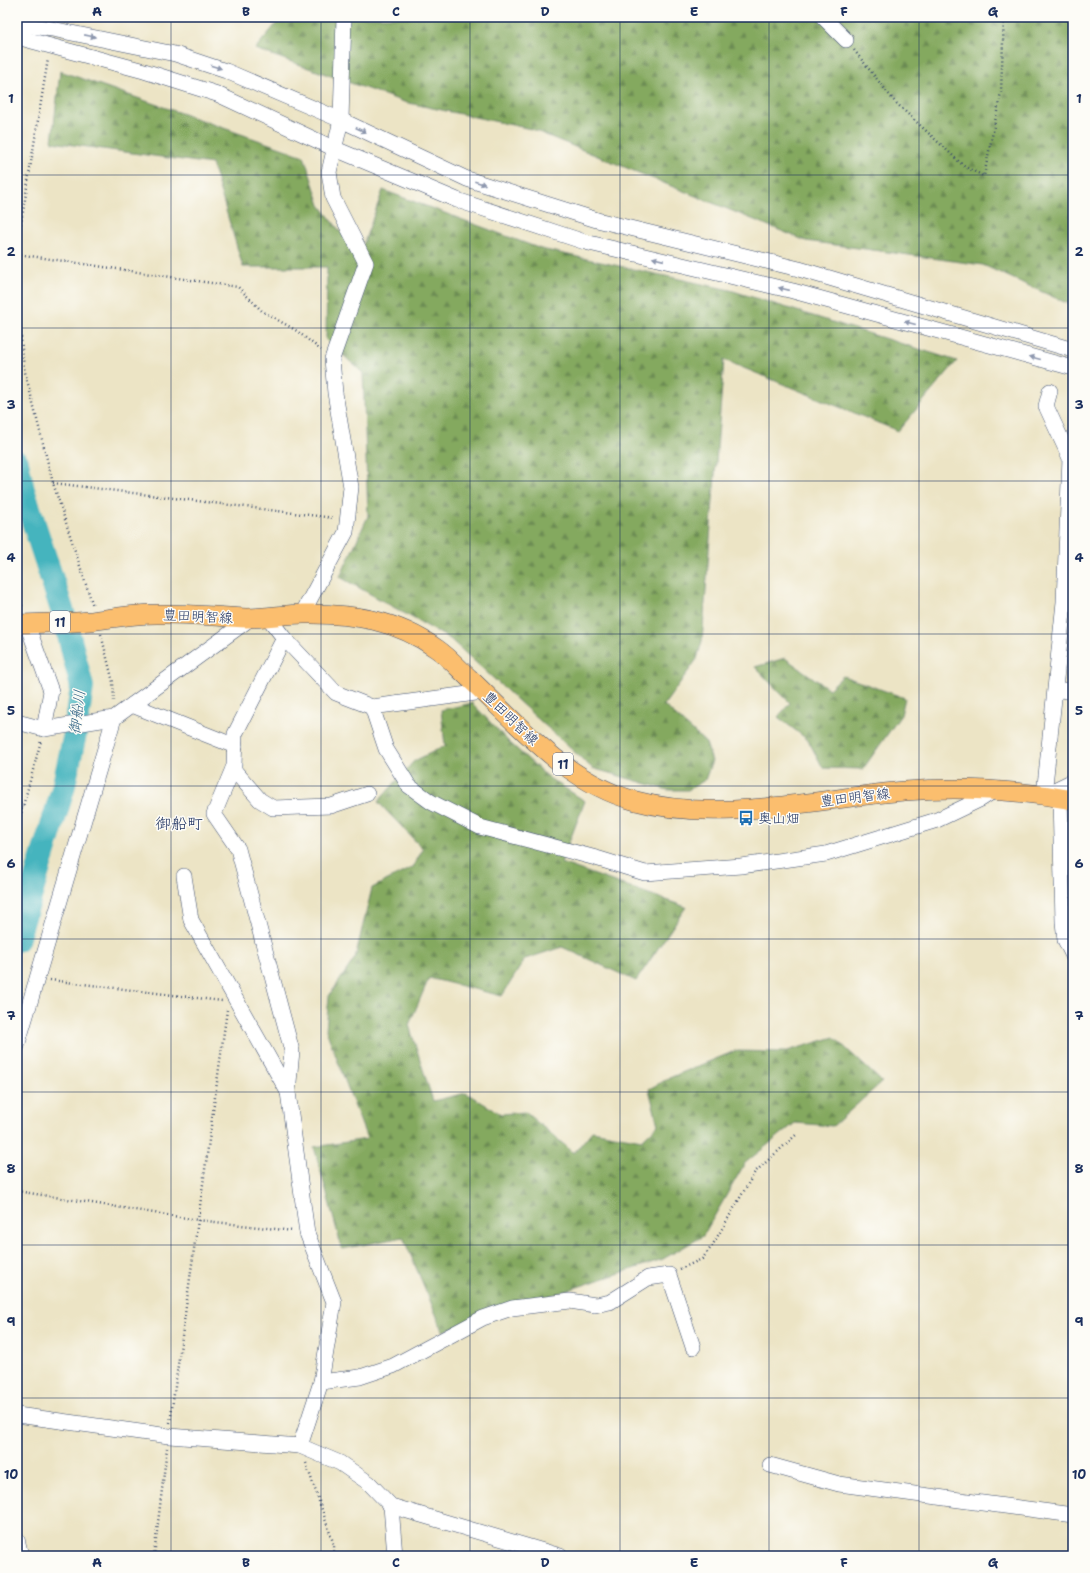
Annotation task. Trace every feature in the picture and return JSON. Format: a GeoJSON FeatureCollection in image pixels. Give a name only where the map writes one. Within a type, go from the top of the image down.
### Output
{"type":"FeatureCollection","features":[{"type":"Feature","properties":{"kind":"main road","name":"豊田明智線"},"geometry":{"type":"LineString","coordinates":[[22,624],[95,620],[158,614],[259,617],[302,614],[355,616],[388,622],[407,630],[438,649],[525,734],[591,783],[635,801],[683,810],[737,809],[822,802],[906,791],[996,789],[1059,798]]}},
{"type":"Feature","properties":{"kind":"street"},"geometry":{"type":"LineString","coordinates":[[302,614],[344,538],[348,520],[351,487],[335,393],[332,359],[366,263],[333,198],[329,172],[333,148],[341,120],[344,17]]}},
{"type":"Feature","properties":{"kind":"street"},"geometry":{"type":"LineString","coordinates":[[823,17],[846,40]]}},
{"type":"Feature","properties":{"kind":"street"},"geometry":{"type":"LineString","coordinates":[[17,24],[52,29],[175,54],[226,71],[341,120],[467,179],[597,220],[799,269],[1073,350]]}},
{"type":"Feature","properties":{"kind":"street"},"geometry":{"type":"LineString","coordinates":[[17,37],[50,45],[217,94],[333,148],[457,200],[585,242],[793,291],[1073,368]]}},
{"type":"Feature","properties":{"kind":"street"},"geometry":{"type":"LineString","coordinates":[[1050,391],[1046,406],[1070,458],[1069,602],[1056,689],[1063,922],[1065,940],[1073,956]]}},
{"type":"Feature","properties":{"kind":"street"},"geometry":{"type":"LineString","coordinates":[[17,722],[48,729],[114,718],[259,617],[284,638],[336,693],[372,707],[483,692]]}},
{"type":"Feature","properties":{"kind":"street"},"geometry":{"type":"LineString","coordinates":[[22,624],[51,691],[48,729]]}},
{"type":"Feature","properties":{"kind":"street"},"geometry":{"type":"LineString","coordinates":[[284,638],[235,734],[232,769],[214,814],[238,850],[292,1051],[288,1092],[307,1233],[334,1302],[321,1382],[300,1446]]}},
{"type":"Feature","properties":{"kind":"street"},"geometry":{"type":"LineString","coordinates":[[1056,689],[1073,692]]}},
{"type":"Feature","properties":{"kind":"street"},"geometry":{"type":"LineString","coordinates":[[132,705],[235,746]]}},
{"type":"Feature","properties":{"kind":"street"},"geometry":{"type":"LineString","coordinates":[[372,707],[386,749],[409,786],[431,802],[480,827],[596,858],[645,873],[741,866],[826,854],[937,820],[981,799],[996,789]]}},
{"type":"Feature","properties":{"kind":"street"},"geometry":{"type":"LineString","coordinates":[[17,1046],[114,718]]}},
{"type":"Feature","properties":{"kind":"street"},"geometry":{"type":"LineString","coordinates":[[232,769],[260,800],[273,808],[331,806],[368,794]]}},
{"type":"Feature","properties":{"kind":"street"},"geometry":{"type":"LineString","coordinates":[[1059,798],[1073,781]]}},
{"type":"Feature","properties":{"kind":"street"},"geometry":{"type":"LineString","coordinates":[[184,876],[191,920],[229,995],[288,1092]]}},
{"type":"Feature","properties":{"kind":"street"},"geometry":{"type":"LineString","coordinates":[[321,1382],[360,1378],[393,1366],[483,1318],[512,1308],[570,1301],[595,1305],[610,1302],[648,1278],[669,1275],[694,1347]]}},
{"type":"Feature","properties":{"kind":"street"},"geometry":{"type":"LineString","coordinates":[[17,1415],[169,1436],[300,1446],[340,1463],[369,1484],[391,1506],[560,1556]]}},
{"type":"Feature","properties":{"kind":"street"},"geometry":{"type":"LineString","coordinates":[[770,1465],[839,1484],[1073,1515]]}},
{"type":"Feature","properties":{"kind":"street"},"geometry":{"type":"LineString","coordinates":[[391,1506],[395,1556]]}},
{"type":"Feature","properties":{"kind":"street"},"geometry":{"type":"LineString","coordinates":[[17,1539],[21,1556]]}},
{"type":"Feature","properties":{"kind":"path"},"geometry":{"type":"LineString","coordinates":[[846,40],[895,102],[965,168],[984,176],[1001,92],[1004,17]]}},
{"type":"Feature","properties":{"kind":"path"},"geometry":{"type":"LineString","coordinates":[[17,248],[50,45]]}},
{"type":"Feature","properties":{"kind":"path"},"geometry":{"type":"LineString","coordinates":[[17,254],[238,287],[262,311],[297,331],[332,359]]}},
{"type":"Feature","properties":{"kind":"path"},"geometry":{"type":"LineString","coordinates":[[17,297],[24,368],[53,483],[113,682],[114,718]]}},
{"type":"Feature","properties":{"kind":"path"},"geometry":{"type":"LineString","coordinates":[[53,483],[348,520]]}},
{"type":"Feature","properties":{"kind":"path"},"geometry":{"type":"LineString","coordinates":[[17,828],[48,729]]}},
{"type":"Feature","properties":{"kind":"path"},"geometry":{"type":"LineString","coordinates":[[17,800],[24,806]]}},
{"type":"Feature","properties":{"kind":"path"},"geometry":{"type":"LineString","coordinates":[[38,978],[229,995],[154,1556]]}},
{"type":"Feature","properties":{"kind":"path"},"geometry":{"type":"LineString","coordinates":[[669,1275],[702,1259],[712,1246],[755,1172],[796,1135]]}},
{"type":"Feature","properties":{"kind":"path"},"geometry":{"type":"LineString","coordinates":[[17,1191],[198,1220],[307,1233]]}},
{"type":"Feature","properties":{"kind":"path"},"geometry":{"type":"LineString","coordinates":[[300,1446],[334,1545],[334,1556]]}},
{"type":"Feature","properties":{"kind":"green space"},"geometry":{"type":"Polygon","coordinates":[[[282,17],[1073,17],[1073,306],[983,265],[806,241],[531,129],[404,102],[255,49],[282,17]]]}},
{"type":"Feature","properties":{"kind":"green space"},"geometry":{"type":"Polygon","coordinates":[[[60,71],[304,156],[320,205],[359,256],[383,190],[541,249],[730,290],[957,361],[898,431],[724,360],[702,641],[697,659],[664,705],[706,743],[712,761],[705,780],[688,790],[668,790],[592,768],[450,639],[340,577],[368,516],[363,373],[326,340],[327,267],[243,267],[212,164],[52,142],[60,71]]]}},
{"type":"Feature","properties":{"kind":"green space"},"geometry":{"type":"Polygon","coordinates":[[[785,658],[829,689],[843,676],[905,698],[901,715],[863,769],[823,768],[808,740],[778,717],[790,703],[755,667],[785,658]]]}},
{"type":"Feature","properties":{"kind":"green space"},"geometry":{"type":"Polygon","coordinates":[[[472,703],[509,742],[549,778],[585,801],[561,863],[686,907],[636,981],[562,947],[525,959],[502,996],[429,978],[409,1025],[433,1101],[466,1093],[501,1114],[525,1112],[574,1153],[592,1131],[642,1140],[658,1125],[649,1089],[669,1078],[735,1051],[784,1052],[834,1037],[882,1082],[833,1126],[795,1123],[745,1163],[703,1236],[663,1259],[443,1331],[403,1237],[342,1249],[314,1147],[367,1139],[326,1030],[329,996],[355,958],[372,888],[413,867],[423,849],[378,802],[414,761],[445,746],[441,710],[472,703]]]}},
{"type":"Feature","properties":{"kind":"waterway","name":"御船川"},"geometry":{"type":"LineString","coordinates":[[17,462],[23,490],[64,616],[82,687],[75,734],[63,789],[17,940]]}},
{"type":"Feature","properties":{"kind":"place","name":"奥山畑"},"geometry":{"type":"Point","coordinates":[746,818]}},
{"type":"Feature","properties":{"kind":"district","name":"御船町"},"geometry":{"type":"Point","coordinates":[179,823]}}]}
